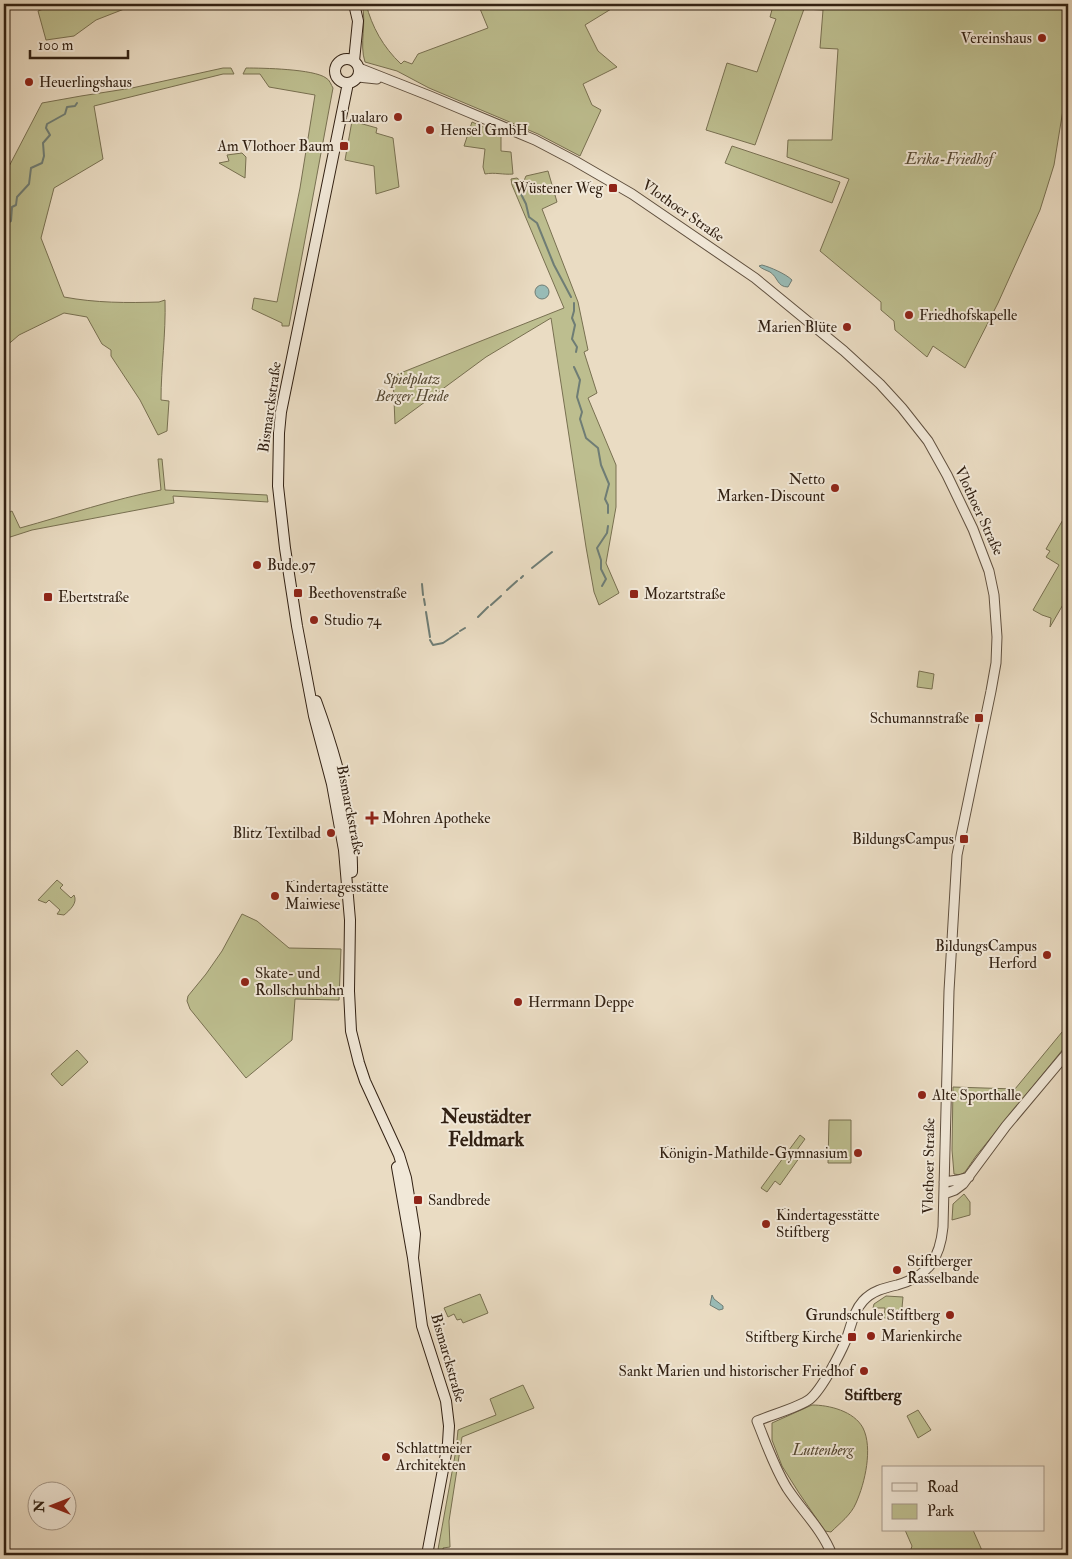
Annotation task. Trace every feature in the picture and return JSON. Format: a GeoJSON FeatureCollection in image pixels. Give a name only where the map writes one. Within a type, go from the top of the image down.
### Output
{"type":"FeatureCollection","features":[{"type":"Feature","properties":{"kind":"main road"},"geometry":{"type":"LineString","coordinates":[[354,5],[358,21],[354,66],[355,80],[345,82],[336,75],[336,68],[339,62],[354,66]]}},
{"type":"Feature","properties":{"kind":"main road","name":"Bismarckstraße"},"geometry":{"type":"LineString","coordinates":[[345,82],[332,168],[323,201],[286,388],[278,442],[278,486],[291,594],[307,677],[321,715],[345,799],[352,869],[349,992],[351,1031],[359,1063],[383,1123],[398,1173],[413,1258],[422,1326],[446,1401],[449,1426],[448,1443],[427,1555]]}},
{"type":"Feature","properties":{"kind":"street","name":"Vlothoer Straße"},"geometry":{"type":"LineString","coordinates":[[354,66],[535,140],[575,161],[632,194],[755,278],[850,356],[902,408],[928,442],[960,501],[982,549],[994,595],[997,637],[996,663],[956,854],[949,991],[943,1227],[940,1247],[937,1255],[920,1276],[873,1293],[861,1303],[856,1310],[838,1356],[810,1399],[757,1421],[786,1485],[821,1533],[832,1555]]}},
{"type":"Feature","properties":{"kind":"street"},"geometry":{"type":"LineString","coordinates":[[944,1194],[955,1190],[963,1184],[1006,1126],[1068,1052]]}},
{"type":"Feature","properties":{"kind":"street"},"geometry":{"type":"LineString","coordinates":[[944,1182],[969,1176]]}},
{"type":"Feature","properties":{"kind":"green space"},"geometry":{"type":"Polygon","coordinates":[[[57,4],[137,4],[96,20],[74,36],[46,40],[38,11],[57,4]]]}},
{"type":"Feature","properties":{"kind":"green space"},"geometry":{"type":"Polygon","coordinates":[[[362,4],[366,4],[371,21],[384,44],[401,64],[404,61],[412,64],[418,54],[488,28],[478,4],[613,4],[616,6],[585,25],[598,51],[617,67],[583,84],[592,105],[601,110],[580,156],[538,134],[429,88],[397,71],[365,62],[363,55],[364,19],[362,4]]]}},
{"type":"Feature","properties":{"kind":"green space","name":"Erika-Friedhof"},"geometry":{"type":"Polygon","coordinates":[[[771,4],[1068,4],[1068,79],[1054,165],[1040,210],[998,303],[965,368],[933,346],[927,357],[895,330],[894,321],[881,310],[881,302],[820,251],[849,179],[787,157],[788,140],[832,140],[838,49],[820,48],[823,10],[804,9],[755,145],[706,130],[727,63],[757,72],[776,19],[770,17],[773,6],[771,4]]]}},
{"type":"Feature","properties":{"kind":"green space"},"geometry":{"type":"Polygon","coordinates":[[[223,68],[231,68],[234,74],[223,74],[94,106],[103,159],[54,188],[41,238],[64,297],[111,302],[159,302],[165,300],[161,400],[169,401],[167,431],[158,435],[140,400],[111,356],[111,350],[102,344],[87,317],[64,313],[19,335],[4,348],[4,176],[42,103],[132,88],[223,68]]]}},
{"type":"Feature","properties":{"kind":"green space"},"geometry":{"type":"Polygon","coordinates":[[[246,68],[288,70],[320,75],[329,81],[333,88],[289,326],[282,326],[282,323],[252,309],[254,298],[277,302],[300,188],[315,95],[269,87],[260,74],[243,74],[246,68]]]}},
{"type":"Feature","properties":{"kind":"green space"},"geometry":{"type":"Polygon","coordinates":[[[352,121],[377,128],[376,133],[393,138],[399,187],[376,194],[374,166],[345,160],[352,121]]]}},
{"type":"Feature","properties":{"kind":"green space"},"geometry":{"type":"Polygon","coordinates":[[[472,122],[501,135],[501,151],[511,152],[513,174],[485,174],[483,167],[485,149],[464,146],[472,122]]]}},
{"type":"Feature","properties":{"kind":"green space"},"geometry":{"type":"Polygon","coordinates":[[[732,146],[840,182],[832,203],[725,163],[732,146]]]}},
{"type":"Feature","properties":{"kind":"green space"},"geometry":{"type":"Polygon","coordinates":[[[242,153],[246,157],[245,178],[219,163],[229,161],[227,155],[242,153]]]}},
{"type":"Feature","properties":{"kind":"green space","name":"Spielplatz Berger Heide"},"geometry":{"type":"Polygon","coordinates":[[[548,171],[557,202],[542,209],[578,302],[588,350],[584,352],[597,393],[588,398],[616,465],[616,507],[606,563],[619,593],[599,605],[594,592],[586,547],[551,318],[486,357],[395,424],[393,376],[564,308],[511,179],[517,178],[523,183],[526,176],[548,171]]]}},
{"type":"Feature","properties":{"kind":"green space"},"geometry":{"type":"Polygon","coordinates":[[[158,459],[162,459],[165,490],[267,495],[268,502],[173,496],[174,503],[32,530],[4,539],[4,526],[6,525],[4,515],[12,511],[20,528],[161,490],[158,459]]]}},
{"type":"Feature","properties":{"kind":"green space"},"geometry":{"type":"Polygon","coordinates":[[[1068,511],[1068,551],[1065,557],[1068,559],[1068,596],[1050,627],[1051,618],[1033,610],[1059,565],[1046,557],[1050,551],[1046,549],[1068,511]]]}},
{"type":"Feature","properties":{"kind":"green space"},"geometry":{"type":"Polygon","coordinates":[[[919,671],[934,674],[932,689],[917,687],[919,671]]]}},
{"type":"Feature","properties":{"kind":"green space"},"geometry":{"type":"Polygon","coordinates":[[[57,880],[63,885],[60,888],[71,898],[74,895],[75,898],[73,906],[64,915],[57,914],[60,910],[49,900],[46,903],[38,900],[57,880]]]}},
{"type":"Feature","properties":{"kind":"green space"},"geometry":{"type":"Polygon","coordinates":[[[242,914],[257,921],[289,948],[341,949],[339,1000],[295,999],[292,1040],[246,1078],[190,1009],[187,1001],[188,996],[222,951],[242,914]]]}},
{"type":"Feature","properties":{"kind":"green space"},"geometry":{"type":"Polygon","coordinates":[[[1067,1026],[1068,1043],[965,1172],[960,1175],[954,1174],[952,1150],[953,1087],[1015,1089],[1067,1026]]]}},
{"type":"Feature","properties":{"kind":"green space"},"geometry":{"type":"Polygon","coordinates":[[[77,1050],[88,1062],[62,1086],[51,1074],[77,1050]]]}},
{"type":"Feature","properties":{"kind":"green space"},"geometry":{"type":"Polygon","coordinates":[[[829,1120],[851,1120],[851,1163],[828,1163],[829,1120]]]}},
{"type":"Feature","properties":{"kind":"green space"},"geometry":{"type":"Polygon","coordinates":[[[800,1135],[805,1139],[797,1150],[802,1154],[780,1185],[775,1181],[767,1192],[761,1188],[800,1135]]]}},
{"type":"Feature","properties":{"kind":"green space"},"geometry":{"type":"Polygon","coordinates":[[[964,1194],[970,1202],[970,1215],[952,1220],[953,1204],[964,1194]]]}},
{"type":"Feature","properties":{"kind":"green space"},"geometry":{"type":"Polygon","coordinates":[[[480,1294],[488,1313],[463,1323],[461,1319],[457,1320],[454,1314],[448,1317],[444,1308],[480,1294]]]}},
{"type":"Feature","properties":{"kind":"green space"},"geometry":{"type":"Polygon","coordinates":[[[886,1296],[903,1297],[901,1319],[884,1318],[885,1308],[873,1308],[874,1304],[886,1296]]]}},
{"type":"Feature","properties":{"kind":"green space"},"geometry":{"type":"Polygon","coordinates":[[[523,1385],[534,1408],[462,1437],[449,1521],[450,1547],[443,1548],[444,1555],[437,1555],[458,1430],[496,1415],[490,1399],[523,1385]]]}},
{"type":"Feature","properties":{"kind":"green space","name":"Luttenberg"},"geometry":{"type":"Polygon","coordinates":[[[812,1405],[841,1410],[854,1417],[863,1428],[866,1436],[867,1466],[856,1503],[848,1515],[831,1532],[825,1531],[799,1493],[782,1466],[772,1440],[772,1423],[812,1405]]]}},
{"type":"Feature","properties":{"kind":"green space"},"geometry":{"type":"Polygon","coordinates":[[[918,1410],[931,1430],[918,1438],[907,1416],[918,1410]]]}},
{"type":"Feature","properties":{"kind":"green space"},"geometry":{"type":"Polygon","coordinates":[[[906,1532],[974,1532],[984,1555],[909,1555],[912,1546],[906,1532]]]}},
{"type":"Feature","properties":{"kind":"water"},"geometry":{"type":"Polygon","coordinates":[[[762,265],[778,271],[792,280],[788,287],[784,287],[773,274],[759,266],[762,265]]]}},
{"type":"Feature","properties":{"kind":"water"},"geometry":{"type":"Polygon","coordinates":[[[539,285],[545,285],[549,292],[545,299],[539,299],[535,295],[535,289],[539,285]]]}},
{"type":"Feature","properties":{"kind":"water"},"geometry":{"type":"Polygon","coordinates":[[[712,1295],[723,1306],[723,1309],[719,1310],[710,1305],[712,1295]]]}},
{"type":"Feature","properties":{"kind":"waterway"},"geometry":{"type":"LineString","coordinates":[[936,4],[949,8]]}},
{"type":"Feature","properties":{"kind":"waterway"},"geometry":{"type":"LineString","coordinates":[[951,8],[981,9],[1005,4]]}},
{"type":"Feature","properties":{"kind":"waterway"},"geometry":{"type":"LineString","coordinates":[[4,226],[11,221],[12,207],[16,205],[17,197],[29,184],[31,168],[42,163],[44,156],[43,143],[50,135],[46,128],[47,124],[65,114],[67,107],[75,106],[77,103]]}},
{"type":"Feature","properties":{"kind":"waterway"},"geometry":{"type":"LineString","coordinates":[[515,182],[526,204],[529,217],[537,223],[554,265],[571,297]]}},
{"type":"Feature","properties":{"kind":"waterway"},"geometry":{"type":"LineString","coordinates":[[574,303],[572,318],[575,325],[572,339],[577,347],[576,352]]}},
{"type":"Feature","properties":{"kind":"waterway"},"geometry":{"type":"LineString","coordinates":[[574,367],[580,380],[577,397],[582,412],[580,419],[586,438],[598,448],[601,465],[609,484],[605,499],[608,505],[608,513]]}},
{"type":"Feature","properties":{"kind":"waterway"},"geometry":{"type":"LineString","coordinates":[[602,586],[606,579],[601,569],[601,560],[597,548],[607,533],[608,526]]}},
{"type":"Feature","properties":{"kind":"waterway"},"geometry":{"type":"LineString","coordinates":[[532,568],[552,552]]}},
{"type":"Feature","properties":{"kind":"waterway"},"geometry":{"type":"LineString","coordinates":[[507,590],[517,581]]}},
{"type":"Feature","properties":{"kind":"waterway"},"geometry":{"type":"LineString","coordinates":[[422,584],[423,595]]}},
{"type":"Feature","properties":{"kind":"waterway"},"geometry":{"type":"LineString","coordinates":[[491,605],[501,596]]}},
{"type":"Feature","properties":{"kind":"waterway"},"geometry":{"type":"LineString","coordinates":[[424,599],[425,605]]}},
{"type":"Feature","properties":{"kind":"waterway"},"geometry":{"type":"LineString","coordinates":[[478,617],[488,607]]}},
{"type":"Feature","properties":{"kind":"waterway"},"geometry":{"type":"LineString","coordinates":[[426,612],[430,637]]}},
{"type":"Feature","properties":{"kind":"waterway"},"geometry":{"type":"LineString","coordinates":[[460,631],[465,628]]}},
{"type":"Feature","properties":{"kind":"waterway"},"geometry":{"type":"LineString","coordinates":[[430,640],[433,645],[443,643],[458,633]]}},
{"type":"Feature","properties":{"kind":"place","name":"Vereinshaus"},"geometry":{"type":"Point","coordinates":[1042,38]}},
{"type":"Feature","properties":{"kind":"place","name":"Heuerlingshaus"},"geometry":{"type":"Point","coordinates":[29,82]}},
{"type":"Feature","properties":{"kind":"place","name":"Lualaro"},"geometry":{"type":"Point","coordinates":[398,117]}},
{"type":"Feature","properties":{"kind":"place","name":"Hensel GmbH"},"geometry":{"type":"Point","coordinates":[430,130]}},
{"type":"Feature","properties":{"kind":"place","name":"Am Vlothoer Baum"},"geometry":{"type":"Point","coordinates":[344,146]}},
{"type":"Feature","properties":{"kind":"place","name":"Wüstener Weg"},"geometry":{"type":"Point","coordinates":[613,188]}},
{"type":"Feature","properties":{"kind":"place","name":"Friedhofskapelle"},"geometry":{"type":"Point","coordinates":[909,315]}},
{"type":"Feature","properties":{"kind":"place","name":"Marien Blüte"},"geometry":{"type":"Point","coordinates":[847,327]}},
{"type":"Feature","properties":{"kind":"place","name":"Netto Marken-Discount"},"geometry":{"type":"Point","coordinates":[835,488]}},
{"type":"Feature","properties":{"kind":"place","name":"Bude.97"},"geometry":{"type":"Point","coordinates":[257,565]}},
{"type":"Feature","properties":{"kind":"place","name":"Beethovenstraße"},"geometry":{"type":"Point","coordinates":[298,593]}},
{"type":"Feature","properties":{"kind":"place","name":"Mozartstraße"},"geometry":{"type":"Point","coordinates":[634,594]}},
{"type":"Feature","properties":{"kind":"place","name":"Ebertstraße"},"geometry":{"type":"Point","coordinates":[48,597]}},
{"type":"Feature","properties":{"kind":"place","name":"Studio 74"},"geometry":{"type":"Point","coordinates":[314,620]}},
{"type":"Feature","properties":{"kind":"place","name":"Schumannstraße"},"geometry":{"type":"Point","coordinates":[979,718]}},
{"type":"Feature","properties":{"kind":"place","name":"Mohren Apotheke"},"geometry":{"type":"Point","coordinates":[372,818]}},
{"type":"Feature","properties":{"kind":"place","name":"Blitz Textilbad"},"geometry":{"type":"Point","coordinates":[331,833]}},
{"type":"Feature","properties":{"kind":"place","name":"BildungsCampus"},"geometry":{"type":"Point","coordinates":[964,839]}},
{"type":"Feature","properties":{"kind":"place","name":"Kindertagesstätte Maiwiese"},"geometry":{"type":"Point","coordinates":[275,896]}},
{"type":"Feature","properties":{"kind":"place","name":"BildungsCampus Herford"},"geometry":{"type":"Point","coordinates":[1047,955]}},
{"type":"Feature","properties":{"kind":"place","name":"Skate- und Rollschuhbahn"},"geometry":{"type":"Point","coordinates":[245,982]}},
{"type":"Feature","properties":{"kind":"place","name":"Herrmann Deppe"},"geometry":{"type":"Point","coordinates":[518,1002]}},
{"type":"Feature","properties":{"kind":"place","name":"Alte Sporthalle"},"geometry":{"type":"Point","coordinates":[922,1095]}},
{"type":"Feature","properties":{"kind":"place","name":"Königin-Mathilde-Gymnasium"},"geometry":{"type":"Point","coordinates":[858,1153]}},
{"type":"Feature","properties":{"kind":"place","name":"Sandbrede"},"geometry":{"type":"Point","coordinates":[418,1200]}},
{"type":"Feature","properties":{"kind":"place","name":"Kindertagesstätte Stiftberg"},"geometry":{"type":"Point","coordinates":[766,1224]}},
{"type":"Feature","properties":{"kind":"place","name":"Stiftberger Rasselbande"},"geometry":{"type":"Point","coordinates":[897,1270]}},
{"type":"Feature","properties":{"kind":"place","name":"Grundschule Stiftberg"},"geometry":{"type":"Point","coordinates":[950,1315]}},
{"type":"Feature","properties":{"kind":"place","name":"Marienkirche"},"geometry":{"type":"Point","coordinates":[871,1336]}},
{"type":"Feature","properties":{"kind":"place","name":"Stiftberg Kirche"},"geometry":{"type":"Point","coordinates":[852,1337]}},
{"type":"Feature","properties":{"kind":"place","name":"Sankt Marien und historischer Friedhof"},"geometry":{"type":"Point","coordinates":[864,1371]}},
{"type":"Feature","properties":{"kind":"place","name":"Schlattmeier Architekten"},"geometry":{"type":"Point","coordinates":[386,1457]}},
{"type":"Feature","properties":{"kind":"district","name":"Neustädter Feldmark"},"geometry":{"type":"Point","coordinates":[486,1128]}},
{"type":"Feature","properties":{"kind":"district","name":"Stiftberg"},"geometry":{"type":"Point","coordinates":[873,1395]}}]}
